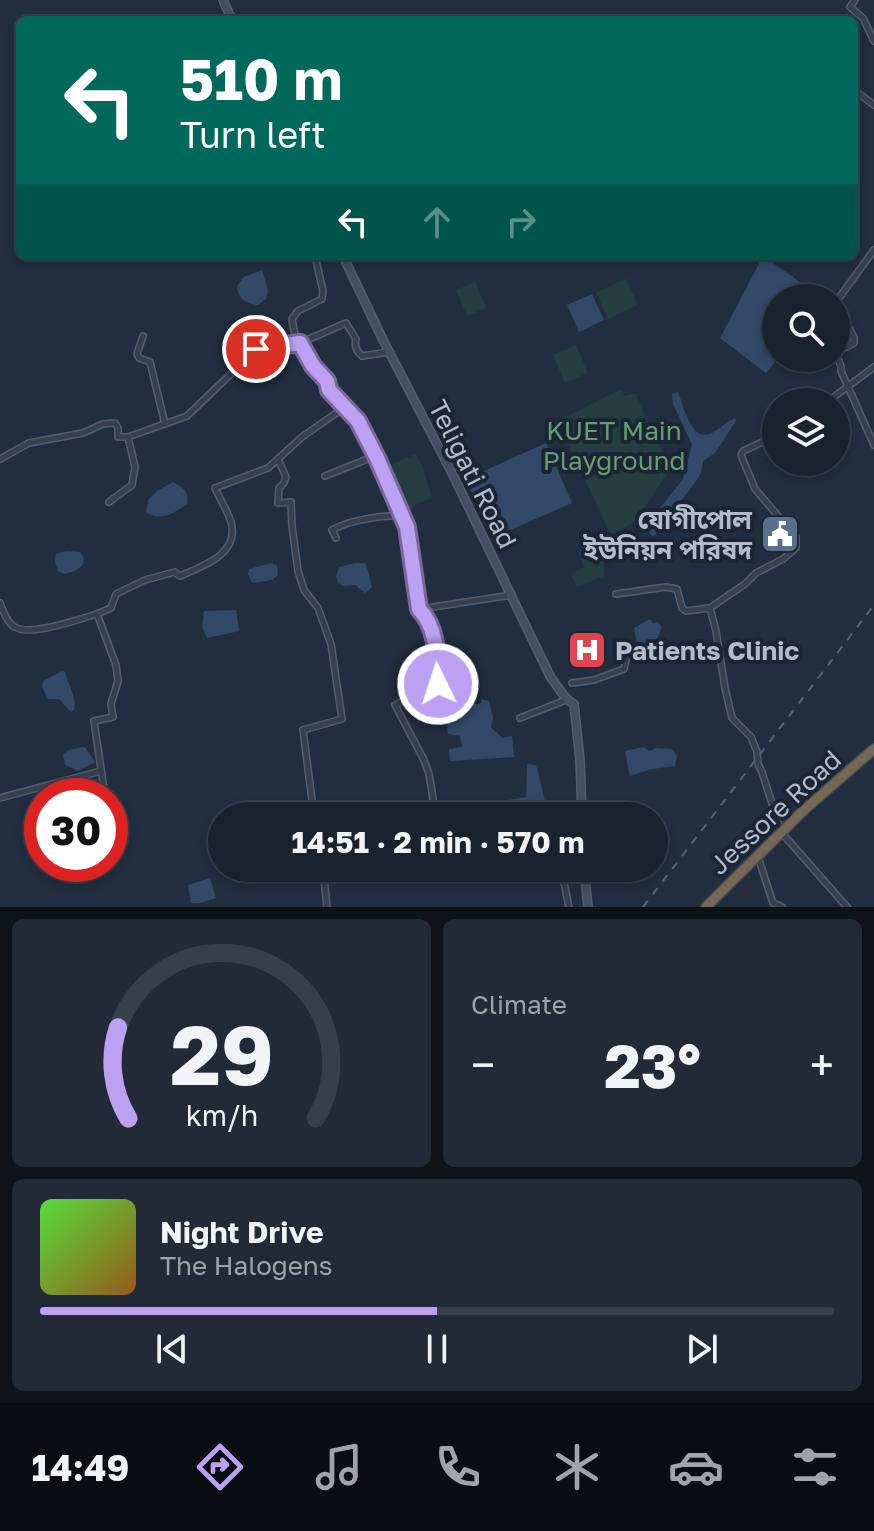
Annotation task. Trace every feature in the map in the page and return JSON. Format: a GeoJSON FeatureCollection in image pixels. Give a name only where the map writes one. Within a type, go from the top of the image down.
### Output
{"type":"FeatureCollection","features":[{"type":"Feature","properties":{"kind":"highway","name":"Jessore Road"},"geometry":{"type":"LineString","coordinates":[[706,907],[781,832],[874,749]]}},
{"type":"Feature","properties":{"kind":"main road","name":"Teligati Road"},"geometry":{"type":"LineString","coordinates":[[345,260],[551,678],[566,700]]}},
{"type":"Feature","properties":{"kind":"main road"},"geometry":{"type":"LineString","coordinates":[[566,700],[574,704],[582,802]]}},
{"type":"Feature","properties":{"kind":"main road"},"geometry":{"type":"LineString","coordinates":[[585,882],[588,907]]}},
{"type":"Feature","properties":{"kind":"street"},"geometry":{"type":"LineString","coordinates":[[855,0],[850,7],[863,18],[874,41]]}},
{"type":"Feature","properties":{"kind":"street"},"geometry":{"type":"LineString","coordinates":[[850,284],[874,250]]}},
{"type":"Feature","properties":{"kind":"street"},"geometry":{"type":"LineString","coordinates":[[316,260],[322,299],[298,311],[292,319],[295,335],[313,366],[327,381],[329,390],[358,421],[407,527],[419,609],[424,613],[435,642],[438,684],[395,705],[424,760],[434,802]]}},
{"type":"Feature","properties":{"kind":"street"},"geometry":{"type":"LineString","coordinates":[[0,459],[29,443],[83,433],[110,422],[117,425],[118,437],[128,437],[187,416],[234,371],[239,352],[300,343],[346,323],[356,339],[357,352],[362,356],[389,352]]}},
{"type":"Feature","properties":{"kind":"street"},"geometry":{"type":"LineString","coordinates":[[143,336],[137,354],[150,362],[165,424]]}},
{"type":"Feature","properties":{"kind":"street"},"geometry":{"type":"LineString","coordinates":[[848,387],[874,367]]}},
{"type":"Feature","properties":{"kind":"street"},"geometry":{"type":"LineString","coordinates":[[842,372],[874,445]]}},
{"type":"Feature","properties":{"kind":"street"},"geometry":{"type":"LineString","coordinates":[[0,603],[15,628],[37,630],[97,614],[111,608],[116,594],[145,580],[175,572],[180,576],[217,559],[228,546],[232,527],[215,488],[268,468],[302,437],[345,407]]}},
{"type":"Feature","properties":{"kind":"street"},"geometry":{"type":"LineString","coordinates":[[109,502],[132,485],[135,467],[128,437]]}},
{"type":"Feature","properties":{"kind":"street"},"geometry":{"type":"LineString","coordinates":[[616,594],[666,587],[677,589],[682,608],[686,611],[710,608],[796,548],[796,537],[755,489],[741,455],[762,442]]}},
{"type":"Feature","properties":{"kind":"street"},"geometry":{"type":"LineString","coordinates":[[325,476],[375,456]]}},
{"type":"Feature","properties":{"kind":"street"},"geometry":{"type":"LineString","coordinates":[[278,459],[286,477],[279,488],[278,503],[291,502],[298,571],[304,590],[318,608],[331,644],[342,719],[303,730],[312,802]]}},
{"type":"Feature","properties":{"kind":"street"},"geometry":{"type":"LineString","coordinates":[[336,538],[332,530],[340,526],[375,516],[402,516]]}},
{"type":"Feature","properties":{"kind":"street"},"geometry":{"type":"LineString","coordinates":[[419,609],[512,595]]}},
{"type":"Feature","properties":{"kind":"street"},"geometry":{"type":"LineString","coordinates":[[710,608],[732,718],[755,745],[758,764],[781,832],[847,907]]}},
{"type":"Feature","properties":{"kind":"street"},"geometry":{"type":"LineString","coordinates":[[97,614],[116,665],[118,681],[111,704],[113,717],[94,721],[102,778]]}},
{"type":"Feature","properties":{"kind":"street"},"geometry":{"type":"LineString","coordinates":[[572,683],[594,680],[624,669],[628,651],[655,646]]}},
{"type":"Feature","properties":{"kind":"street"},"geometry":{"type":"LineString","coordinates":[[520,718],[566,700]]}},
{"type":"Feature","properties":{"kind":"street"},"geometry":{"type":"LineString","coordinates":[[0,798],[101,771]]}},
{"type":"Feature","properties":{"kind":"street"},"geometry":{"type":"LineString","coordinates":[[758,856],[773,903],[782,907]]}},
{"type":"Feature","properties":{"kind":"street"},"geometry":{"type":"LineString","coordinates":[[324,882],[327,907]]}},
{"type":"Feature","properties":{"kind":"street"},"geometry":{"type":"LineString","coordinates":[[564,882],[569,907]]}},
{"type":"Feature","properties":{"kind":"green space"},"geometry":{"type":"Polygon","coordinates":[[[626,279],[638,305],[608,319],[596,292],[626,279]]]}},
{"type":"Feature","properties":{"kind":"green space"},"geometry":{"type":"Polygon","coordinates":[[[475,282],[486,308],[467,316],[456,290],[475,282]]]}},
{"type":"Feature","properties":{"kind":"green space"},"geometry":{"type":"Polygon","coordinates":[[[576,345],[588,373],[565,383],[553,355],[576,345]]]}},
{"type":"Feature","properties":{"kind":"green space","name":"KUET Main Playground"},"geometry":{"type":"Polygon","coordinates":[[[621,389],[625,396],[635,393],[670,469],[637,519],[611,536],[558,421],[621,389]]]}},
{"type":"Feature","properties":{"kind":"green space"},"geometry":{"type":"Polygon","coordinates":[[[416,454],[432,498],[405,511],[385,467],[416,454]]]}},
{"type":"Feature","properties":{"kind":"green space"},"geometry":{"type":"Polygon","coordinates":[[[598,543],[604,559],[604,576],[577,587],[571,574],[584,567],[578,551],[598,543]]]}},
{"type":"Feature","properties":{"kind":"water"},"geometry":{"type":"Polygon","coordinates":[[[761,260],[769,260],[803,284],[762,284],[762,370],[720,338],[761,260]]]}},
{"type":"Feature","properties":{"kind":"water"},"geometry":{"type":"Polygon","coordinates":[[[262,270],[268,291],[266,299],[258,305],[246,302],[237,286],[244,277],[262,270]]]}},
{"type":"Feature","properties":{"kind":"water"},"geometry":{"type":"Polygon","coordinates":[[[592,294],[604,320],[579,332],[567,305],[592,294]]]}},
{"type":"Feature","properties":{"kind":"water"},"geometry":{"type":"Polygon","coordinates":[[[678,392],[689,422],[699,433],[712,433],[735,418],[736,421],[715,453],[703,461],[701,473],[694,484],[652,536],[649,532],[656,519],[649,514],[660,508],[683,479],[692,444],[673,404],[672,394],[678,392]]]}},
{"type":"Feature","properties":{"kind":"water"},"geometry":{"type":"Polygon","coordinates":[[[546,443],[572,503],[492,538],[466,479],[546,443]]]}},
{"type":"Feature","properties":{"kind":"water"},"geometry":{"type":"Polygon","coordinates":[[[173,482],[185,490],[187,504],[162,516],[146,512],[148,500],[173,482]]]}},
{"type":"Feature","properties":{"kind":"water"},"geometry":{"type":"Polygon","coordinates":[[[80,552],[84,560],[77,569],[64,574],[58,571],[55,562],[56,554],[80,552]]]}},
{"type":"Feature","properties":{"kind":"water"},"geometry":{"type":"Polygon","coordinates":[[[272,563],[277,566],[278,575],[272,580],[252,583],[249,569],[272,563]]]}},
{"type":"Feature","properties":{"kind":"water"},"geometry":{"type":"Polygon","coordinates":[[[365,563],[367,568],[372,587],[365,593],[355,585],[338,583],[336,576],[339,567],[365,563]]]}},
{"type":"Feature","properties":{"kind":"water"},"geometry":{"type":"Polygon","coordinates":[[[236,610],[239,631],[207,638],[202,627],[204,611],[236,610]]]}},
{"type":"Feature","properties":{"kind":"water"},"geometry":{"type":"Polygon","coordinates":[[[650,619],[662,627],[657,639],[637,645],[634,628],[650,619]]]}},
{"type":"Feature","properties":{"kind":"water"},"geometry":{"type":"Polygon","coordinates":[[[62,671],[73,695],[75,705],[71,712],[59,699],[48,699],[42,687],[43,681],[62,671]]]}},
{"type":"Feature","properties":{"kind":"water"},"geometry":{"type":"Polygon","coordinates":[[[482,699],[489,701],[493,718],[491,727],[502,738],[512,736],[514,757],[450,761],[449,749],[462,747],[460,736],[448,734],[448,719],[460,707],[480,704],[482,699]]]}},
{"type":"Feature","properties":{"kind":"water"},"geometry":{"type":"Polygon","coordinates":[[[85,747],[95,762],[78,771],[65,765],[63,754],[85,747]]]}},
{"type":"Feature","properties":{"kind":"water"},"geometry":{"type":"Polygon","coordinates":[[[643,747],[650,751],[655,748],[672,749],[677,756],[675,766],[630,776],[625,751],[643,747]]]}},
{"type":"Feature","properties":{"kind":"water"},"geometry":{"type":"Polygon","coordinates":[[[527,764],[536,765],[545,802],[508,802],[526,797],[527,764]]]}},
{"type":"Feature","properties":{"kind":"water"},"geometry":{"type":"Polygon","coordinates":[[[208,879],[216,898],[191,903],[188,885],[208,879]]]}},
{"type":"Feature","properties":{"kind":"railway"},"geometry":{"type":"LineString","coordinates":[[643,907],[874,605]]}},
{"type":"Feature","properties":{"kind":"place","name":"যোগীপোল ইউনিয়ন পরিষদ"},"geometry":{"type":"Point","coordinates":[780,534]}},
{"type":"Feature","properties":{"kind":"place","name":"Patients Clinic"},"geometry":{"type":"Point","coordinates":[587,650]}},
{"type":"Feature","properties":{"kind":"route"},"geometry":{"type":"LineString","coordinates":[[256,349],[300,343],[313,366],[327,381],[329,390],[358,421],[407,527],[419,609],[424,613],[435,642],[438,684]]}}]}
